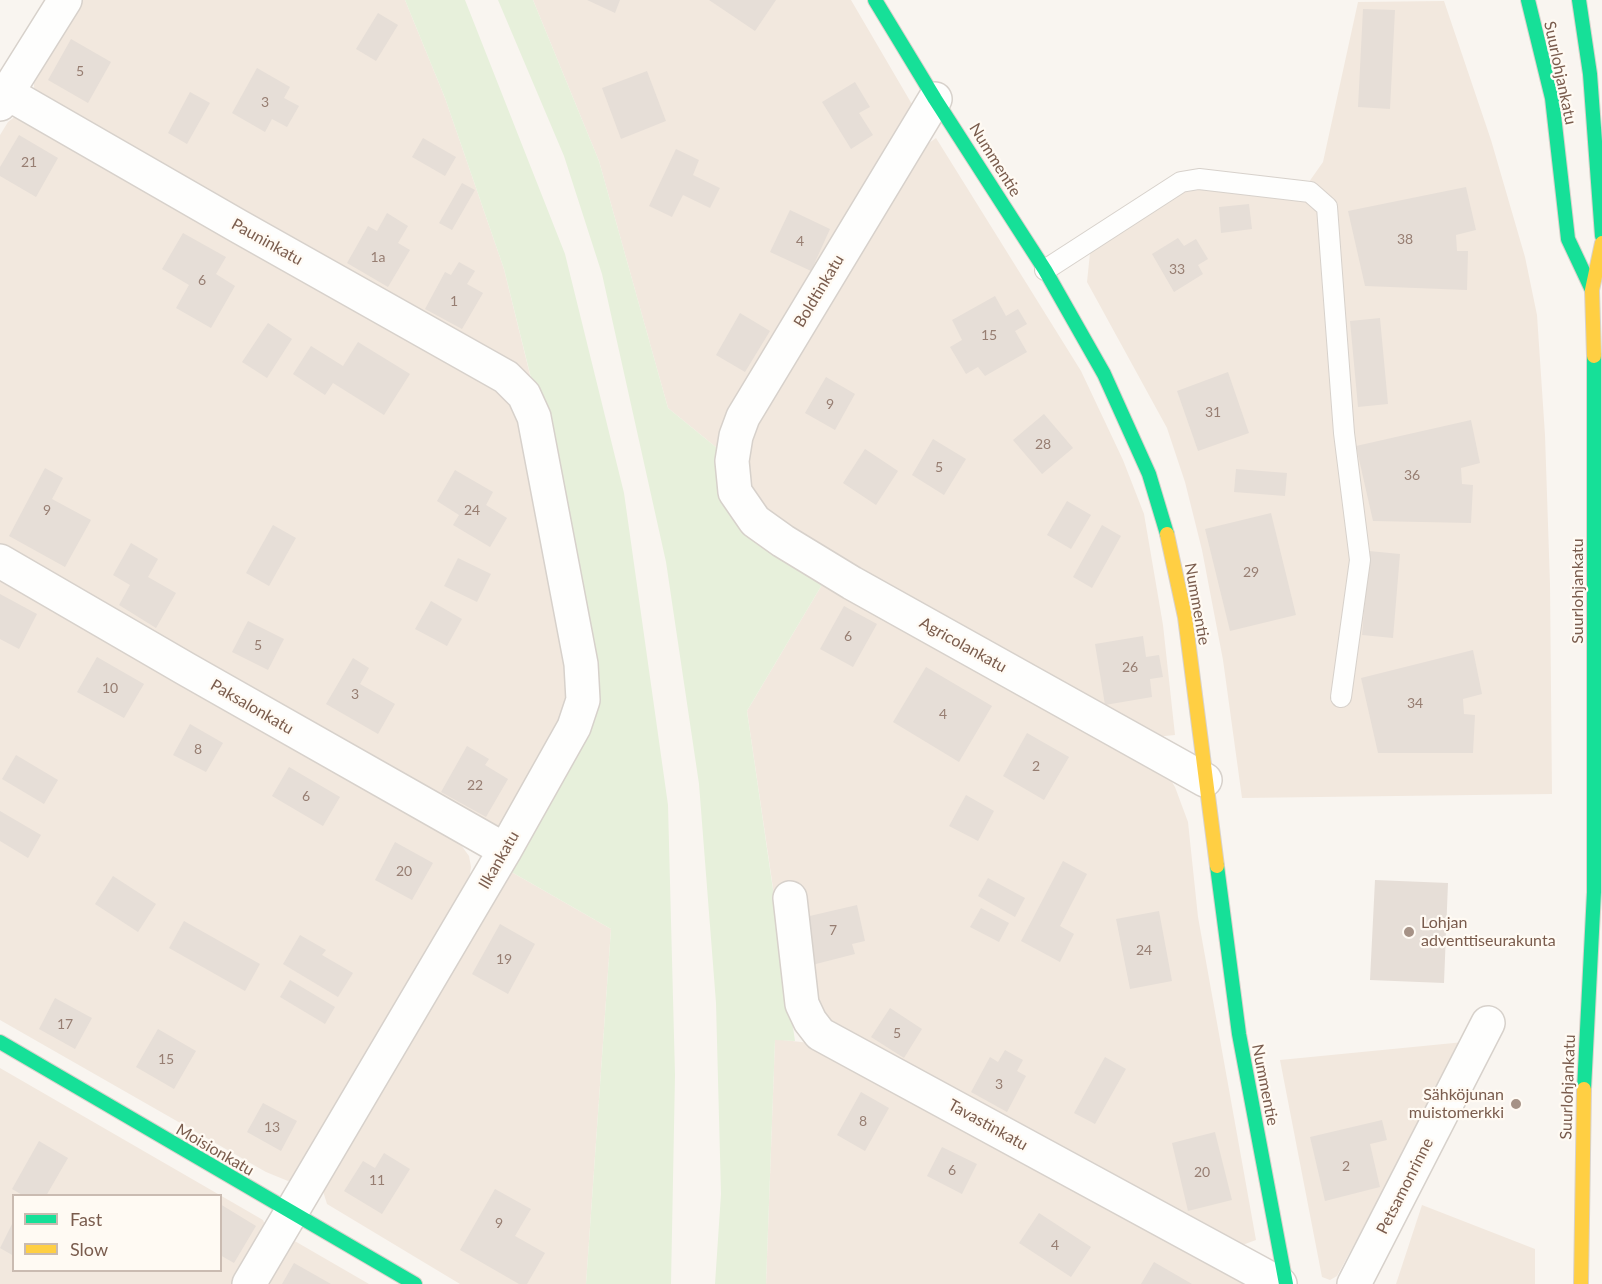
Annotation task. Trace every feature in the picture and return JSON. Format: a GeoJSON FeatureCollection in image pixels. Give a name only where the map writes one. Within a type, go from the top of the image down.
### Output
{"type":"FeatureCollection","features":[{"type":"Feature","properties":{"kind":"street"},"geometry":{"type":"LineString","coordinates":[[3,98],[65,0]]}},
{"type":"Feature","properties":{"kind":"street","name":"Nummentie"},"geometry":{"type":"LineString","coordinates":[[875,0],[935,99],[1045,270],[1104,374],[1149,474],[1168,536],[1185,617],[1239,1034],[1286,1284]]}},
{"type":"Feature","properties":{"kind":"street","name":"Suurlohjankatu"},"geometry":{"type":"LineString","coordinates":[[1528,0],[1552,98],[1568,239],[1592,290]]}},
{"type":"Feature","properties":{"kind":"street","name":"Suurlohjankatu"},"geometry":{"type":"LineString","coordinates":[[1580,0],[1590,74],[1602,236]]}},
{"type":"Feature","properties":{"kind":"street","name":"Pauninkatu"},"geometry":{"type":"LineString","coordinates":[[3,98],[238,226],[506,377],[524,395]]}},
{"type":"Feature","properties":{"kind":"street","name":"Boldtinkatu"},"geometry":{"type":"LineString","coordinates":[[735,492],[732,461],[736,436],[743,417],[935,99]]}},
{"type":"Feature","properties":{"kind":"street","name":"Suurlohjankatu"},"geometry":{"type":"LineString","coordinates":[[1581,1284],[1584,1071],[1594,892],[1598,406],[1592,290],[1602,243]]}},
{"type":"Feature","properties":{"kind":"street","name":"Ilkankatu"},"geometry":{"type":"LineString","coordinates":[[249,1284],[505,850],[574,727],[583,700],[579,652],[534,417],[524,395]]}},
{"type":"Feature","properties":{"kind":"street","name":"Agricolankatu"},"geometry":{"type":"LineString","coordinates":[[735,492],[755,521],[783,541],[852,583],[1205,780]]}},
{"type":"Feature","properties":{"kind":"street","name":"Paksalonkatu"},"geometry":{"type":"LineString","coordinates":[[0,561],[505,850]]}},
{"type":"Feature","properties":{"kind":"street","name":"Suurlohjankatu"},"geometry":{"type":"LineString","coordinates":[[1594,892],[1602,969]]}},
{"type":"Feature","properties":{"kind":"street","name":"Tavastinkatu"},"geometry":{"type":"LineString","coordinates":[[790,898],[802,1005],[820,1034],[1280,1284]]}},
{"type":"Feature","properties":{"kind":"street","name":"Petsamonrinne"},"geometry":{"type":"LineString","coordinates":[[1354,1284],[1488,1023]]}},
{"type":"Feature","properties":{"kind":"street","name":"Moisionkatu"},"geometry":{"type":"LineString","coordinates":[[0,1042],[415,1284]]}},
{"type":"Feature","properties":{"kind":"lane"},"geometry":{"type":"LineString","coordinates":[[1045,270],[1181,182],[1199,179],[1310,192],[1327,207],[1344,433],[1360,560],[1341,697]]}},
{"type":"Feature","properties":{"kind":"shaded area"},"geometry":{"type":"Polygon","coordinates":[[[79,0],[405,0],[445,98],[504,269],[533,387],[37,98],[34,76],[79,0]]]}},
{"type":"Feature","properties":{"kind":"shaded area"},"geometry":{"type":"Polygon","coordinates":[[[533,0],[851,0],[913,106],[909,121],[717,448],[668,408],[599,161],[533,0]]]}},
{"type":"Feature","properties":{"kind":"shaded area"},"geometry":{"type":"Polygon","coordinates":[[[1444,1],[1491,140],[1525,257],[1537,315],[1545,435],[1550,584],[1552,794],[1242,798],[1223,660],[1202,550],[1185,482],[1167,428],[1087,282],[1090,253],[1178,193],[1205,189],[1297,199],[1323,162],[1358,2],[1444,1]]]}},
{"type":"Feature","properties":{"kind":"shaded area"},"geometry":{"type":"Polygon","coordinates":[[[17,115],[484,374],[521,418],[572,704],[497,830],[0,548],[0,135],[8,122],[17,115]]]}},
{"type":"Feature","properties":{"kind":"shaded area"},"geometry":{"type":"Polygon","coordinates":[[[936,138],[1081,371],[1123,460],[1144,514],[1163,625],[1175,735],[1145,738],[752,505],[744,455],[750,426],[915,153],[936,138]]]}},
{"type":"Feature","properties":{"kind":"shaded area"},"geometry":{"type":"Polygon","coordinates":[[[0,574],[461,845],[469,856],[471,867],[468,886],[294,1179],[288,1181],[266,1172],[0,1020],[0,574]]]}},
{"type":"Feature","properties":{"kind":"shaded area"},"geometry":{"type":"Polygon","coordinates":[[[823,583],[1166,772],[1175,787],[1188,822],[1198,917],[1256,1240],[1237,1247],[829,1028],[784,963],[747,711],[823,583]]]}},
{"type":"Feature","properties":{"kind":"shaded area"},"geometry":{"type":"Polygon","coordinates":[[[508,870],[611,929],[586,1284],[460,1284],[327,1204],[322,1188],[412,1041],[439,987],[508,870]]]}},
{"type":"Feature","properties":{"kind":"shaded area"},"geometry":{"type":"Polygon","coordinates":[[[775,1039],[818,1044],[1248,1284],[766,1284],[775,1039]]]}},
{"type":"Feature","properties":{"kind":"shaded area"},"geometry":{"type":"Polygon","coordinates":[[[1464,1042],[1337,1276],[1330,1280],[1322,1277],[1280,1060],[1464,1042]]]}},
{"type":"Feature","properties":{"kind":"shaded area"},"geometry":{"type":"Polygon","coordinates":[[[0,1068],[218,1194],[12,1194],[12,1272],[222,1272],[222,1196],[263,1220],[266,1227],[235,1284],[0,1284],[0,1068]]]}},
{"type":"Feature","properties":{"kind":"shaded area"},"geometry":{"type":"Polygon","coordinates":[[[1422,1205],[1535,1249],[1535,1284],[1396,1284],[1422,1205]]]}},
{"type":"Feature","properties":{"kind":"shaded area"},"geometry":{"type":"Polygon","coordinates":[[[293,1240],[369,1284],[258,1284],[293,1240]]]}},
{"type":"Feature","properties":{"kind":"green space"},"geometry":{"type":"Polygon","coordinates":[[[405,0],[465,0],[565,254],[624,493],[668,805],[675,1075],[671,1284],[586,1284],[611,929],[508,870],[591,718],[564,511],[504,269],[445,98],[405,0]]]}},
{"type":"Feature","properties":{"kind":"green space"},"geometry":{"type":"Polygon","coordinates":[[[498,0],[533,0],[599,161],[668,408],[717,448],[720,492],[823,583],[747,711],[795,1041],[775,1040],[766,1284],[715,1284],[721,1194],[716,1003],[699,784],[666,562],[602,274],[564,156],[498,0]]]}},
{"type":"Feature","properties":{"kind":"building"},"geometry":{"type":"Polygon","coordinates":[[[587,0],[620,0],[615,13],[587,0]]]}},
{"type":"Feature","properties":{"kind":"building"},"geometry":{"type":"Polygon","coordinates":[[[709,0],[776,0],[755,31],[709,0]]]}},
{"type":"Feature","properties":{"kind":"building"},"geometry":{"type":"Polygon","coordinates":[[[1363,9],[1395,10],[1390,109],[1358,107],[1363,9]]]}},
{"type":"Feature","properties":{"kind":"building"},"geometry":{"type":"Polygon","coordinates":[[[378,13],[398,25],[376,61],[356,49],[378,13]]]}},
{"type":"Feature","properties":{"kind":"building"},"geometry":{"type":"Polygon","coordinates":[[[71,39],[111,62],[88,103],[48,80],[71,39]]]}},
{"type":"Feature","properties":{"kind":"building"},"geometry":{"type":"Polygon","coordinates":[[[257,68],[290,87],[284,98],[299,106],[287,127],[272,119],[265,132],[232,113],[257,68]]]}},
{"type":"Feature","properties":{"kind":"building"},"geometry":{"type":"Polygon","coordinates":[[[647,71],[666,121],[621,139],[602,88],[647,71]]]}},
{"type":"Feature","properties":{"kind":"building"},"geometry":{"type":"Polygon","coordinates":[[[855,82],[870,107],[859,113],[873,135],[851,149],[822,102],[855,82]]]}},
{"type":"Feature","properties":{"kind":"building"},"geometry":{"type":"Polygon","coordinates":[[[190,92],[210,103],[187,144],[168,133],[190,92]]]}},
{"type":"Feature","properties":{"kind":"building"},"geometry":{"type":"Polygon","coordinates":[[[19,135],[58,158],[36,197],[0,176],[0,167],[19,135]]]}},
{"type":"Feature","properties":{"kind":"building"},"geometry":{"type":"Polygon","coordinates":[[[423,138],[456,157],[445,176],[412,157],[423,138]]]}},
{"type":"Feature","properties":{"kind":"building"},"geometry":{"type":"Polygon","coordinates":[[[676,149],[699,160],[693,175],[720,188],[710,208],[683,195],[672,217],[649,206],[676,149]]]}},
{"type":"Feature","properties":{"kind":"building"},"geometry":{"type":"Polygon","coordinates":[[[462,183],[475,190],[452,230],[439,223],[462,183]]]}},
{"type":"Feature","properties":{"kind":"building"},"geometry":{"type":"Polygon","coordinates":[[[1466,187],[1476,230],[1456,235],[1457,251],[1468,251],[1467,290],[1365,286],[1348,211],[1466,187]]]}},
{"type":"Feature","properties":{"kind":"building"},"geometry":{"type":"Polygon","coordinates":[[[1249,204],[1252,229],[1221,233],[1219,207],[1249,204]]]}},
{"type":"Feature","properties":{"kind":"building"},"geometry":{"type":"Polygon","coordinates":[[[790,210],[830,229],[811,271],[770,252],[790,210]]]}},
{"type":"Feature","properties":{"kind":"building"},"geometry":{"type":"Polygon","coordinates":[[[387,213],[408,226],[398,243],[410,250],[388,287],[347,263],[368,226],[377,231],[387,213]]]}},
{"type":"Feature","properties":{"kind":"building"},"geometry":{"type":"Polygon","coordinates":[[[183,233],[226,257],[216,274],[235,286],[211,328],[176,308],[189,285],[162,269],[183,233]]]}},
{"type":"Feature","properties":{"kind":"building"},"geometry":{"type":"Polygon","coordinates":[[[1178,238],[1184,246],[1196,239],[1208,259],[1198,265],[1203,274],[1174,292],[1152,254],[1178,238]]]}},
{"type":"Feature","properties":{"kind":"building"},"geometry":{"type":"Polygon","coordinates":[[[459,262],[475,271],[467,284],[483,293],[462,329],[425,309],[445,272],[451,275],[459,262]]]}},
{"type":"Feature","properties":{"kind":"building"},"geometry":{"type":"Polygon","coordinates":[[[995,296],[1006,316],[1018,309],[1027,324],[1015,331],[1027,352],[985,376],[978,367],[966,374],[950,347],[962,340],[952,320],[995,296]]]}},
{"type":"Feature","properties":{"kind":"building"},"geometry":{"type":"Polygon","coordinates":[[[740,313],[770,331],[745,372],[716,355],[740,313]]]}},
{"type":"Feature","properties":{"kind":"building"},"geometry":{"type":"Polygon","coordinates":[[[1380,318],[1388,404],[1358,407],[1350,321],[1380,318]]]}},
{"type":"Feature","properties":{"kind":"building"},"geometry":{"type":"Polygon","coordinates":[[[268,323],[292,339],[267,378],[242,362],[268,323]]]}},
{"type":"Feature","properties":{"kind":"building"},"geometry":{"type":"Polygon","coordinates":[[[358,342],[410,374],[384,415],[333,383],[325,395],[293,374],[311,346],[343,366],[358,342]]]}},
{"type":"Feature","properties":{"kind":"building"},"geometry":{"type":"Polygon","coordinates":[[[1228,372],[1249,433],[1198,451],[1177,391],[1228,372]]]}},
{"type":"Feature","properties":{"kind":"building"},"geometry":{"type":"Polygon","coordinates":[[[826,377],[855,394],[835,430],[805,413],[826,377]]]}},
{"type":"Feature","properties":{"kind":"building"},"geometry":{"type":"Polygon","coordinates":[[[1044,414],[1073,448],[1042,474],[1013,440],[1044,414]]]}},
{"type":"Feature","properties":{"kind":"building"},"geometry":{"type":"Polygon","coordinates":[[[1471,420],[1480,463],[1461,468],[1462,484],[1473,485],[1471,523],[1373,521],[1356,446],[1471,420]]]}},
{"type":"Feature","properties":{"kind":"building"},"geometry":{"type":"Polygon","coordinates":[[[933,439],[966,459],[944,495],[912,475],[933,439]]]}},
{"type":"Feature","properties":{"kind":"building"},"geometry":{"type":"Polygon","coordinates":[[[865,449],[898,471],[876,505],[843,483],[865,449]]]}},
{"type":"Feature","properties":{"kind":"building"},"geometry":{"type":"Polygon","coordinates":[[[45,468],[63,478],[52,499],[91,520],[65,567],[9,536],[45,468]]]}},
{"type":"Feature","properties":{"kind":"building"},"geometry":{"type":"Polygon","coordinates":[[[1236,469],[1287,473],[1285,496],[1234,492],[1236,469]]]}},
{"type":"Feature","properties":{"kind":"building"},"geometry":{"type":"Polygon","coordinates":[[[455,470],[493,492],[486,505],[507,518],[490,547],[453,525],[459,515],[437,501],[455,470]]]}},
{"type":"Feature","properties":{"kind":"building"},"geometry":{"type":"Polygon","coordinates":[[[1067,501],[1091,515],[1071,549],[1047,535],[1067,501]]]}},
{"type":"Feature","properties":{"kind":"building"},"geometry":{"type":"Polygon","coordinates":[[[1271,513],[1296,615],[1230,631],[1205,529],[1271,513]]]}},
{"type":"Feature","properties":{"kind":"building"},"geometry":{"type":"Polygon","coordinates":[[[273,525],[296,538],[269,586],[246,573],[273,525]]]}},
{"type":"Feature","properties":{"kind":"building"},"geometry":{"type":"Polygon","coordinates":[[[1102,525],[1121,536],[1092,588],[1073,577],[1102,525]]]}},
{"type":"Feature","properties":{"kind":"building"},"geometry":{"type":"Polygon","coordinates":[[[131,543],[158,559],[148,577],[176,593],[156,628],[119,605],[130,585],[113,575],[131,543]]]}},
{"type":"Feature","properties":{"kind":"building"},"geometry":{"type":"Polygon","coordinates":[[[1369,551],[1400,554],[1393,638],[1362,635],[1369,551]]]}},
{"type":"Feature","properties":{"kind":"building"},"geometry":{"type":"Polygon","coordinates":[[[458,558],[491,574],[477,602],[444,586],[458,558]]]}},
{"type":"Feature","properties":{"kind":"building"},"geometry":{"type":"Polygon","coordinates":[[[0,594],[37,614],[19,649],[0,639],[0,594]]]}},
{"type":"Feature","properties":{"kind":"building"},"geometry":{"type":"Polygon","coordinates":[[[431,601],[462,619],[447,646],[415,629],[431,601]]]}},
{"type":"Feature","properties":{"kind":"building"},"geometry":{"type":"Polygon","coordinates":[[[844,606],[877,624],[853,667],[820,649],[844,606]]]}},
{"type":"Feature","properties":{"kind":"building"},"geometry":{"type":"Polygon","coordinates":[[[248,621],[284,639],[268,670],[232,652],[248,621]]]}},
{"type":"Feature","properties":{"kind":"building"},"geometry":{"type":"Polygon","coordinates":[[[1143,636],[1146,657],[1159,655],[1163,677],[1150,679],[1152,697],[1105,705],[1095,644],[1143,636]]]}},
{"type":"Feature","properties":{"kind":"building"},"geometry":{"type":"Polygon","coordinates":[[[1473,650],[1482,694],[1463,699],[1464,714],[1475,715],[1473,753],[1378,753],[1361,678],[1473,650]]]}},
{"type":"Feature","properties":{"kind":"building"},"geometry":{"type":"Polygon","coordinates":[[[97,657],[144,684],[124,718],[77,692],[97,657]]]}},
{"type":"Feature","properties":{"kind":"building"},"geometry":{"type":"Polygon","coordinates":[[[353,658],[369,668],[360,684],[395,704],[378,734],[326,704],[353,658]]]}},
{"type":"Feature","properties":{"kind":"building"},"geometry":{"type":"Polygon","coordinates":[[[926,667],[992,706],[959,762],[893,722],[926,667]]]}},
{"type":"Feature","properties":{"kind":"building"},"geometry":{"type":"Polygon","coordinates":[[[190,724],[223,743],[206,772],[173,755],[190,724]]]}},
{"type":"Feature","properties":{"kind":"building"},"geometry":{"type":"Polygon","coordinates":[[[1027,733],[1069,757],[1044,800],[1003,776],[1027,733]]]}},
{"type":"Feature","properties":{"kind":"building"},"geometry":{"type":"Polygon","coordinates":[[[467,746],[489,759],[485,765],[508,779],[486,817],[441,792],[467,746]]]}},
{"type":"Feature","properties":{"kind":"building"},"geometry":{"type":"Polygon","coordinates":[[[16,755],[58,780],[44,804],[2,779],[16,755]]]}},
{"type":"Feature","properties":{"kind":"building"},"geometry":{"type":"Polygon","coordinates":[[[289,767],[340,797],[323,826],[272,796],[289,767]]]}},
{"type":"Feature","properties":{"kind":"building"},"geometry":{"type":"Polygon","coordinates":[[[966,795],[994,811],[978,841],[949,826],[966,795]]]}},
{"type":"Feature","properties":{"kind":"building"},"geometry":{"type":"Polygon","coordinates":[[[0,811],[41,835],[28,858],[0,841],[0,811]]]}},
{"type":"Feature","properties":{"kind":"building"},"geometry":{"type":"Polygon","coordinates":[[[395,842],[433,863],[412,900],[375,880],[395,842]]]}},
{"type":"Feature","properties":{"kind":"building"},"geometry":{"type":"Polygon","coordinates":[[[1063,861],[1087,874],[1060,926],[1074,934],[1060,962],[1021,941],[1063,861]]]}},
{"type":"Feature","properties":{"kind":"building"},"geometry":{"type":"Polygon","coordinates":[[[113,876],[156,904],[138,932],[95,904],[113,876]]]}},
{"type":"Feature","properties":{"kind":"building"},"geometry":{"type":"Polygon","coordinates":[[[988,878],[1025,898],[1015,917],[978,896],[988,878]]]}},
{"type":"Feature","properties":{"kind":"building","name":"Lohjan adventtiseurakunta"},"geometry":{"type":"Polygon","coordinates":[[[1375,880],[1448,883],[1444,983],[1370,980],[1375,880]]]}},
{"type":"Feature","properties":{"kind":"building"},"geometry":{"type":"Polygon","coordinates":[[[857,905],[865,941],[852,944],[855,954],[812,965],[801,918],[857,905]]]}},
{"type":"Feature","properties":{"kind":"building"},"geometry":{"type":"Polygon","coordinates":[[[981,908],[1009,923],[999,942],[970,927],[981,908]]]}},
{"type":"Feature","properties":{"kind":"building"},"geometry":{"type":"Polygon","coordinates":[[[1159,911],[1172,981],[1130,989],[1116,919],[1159,911]]]}},
{"type":"Feature","properties":{"kind":"building"},"geometry":{"type":"Polygon","coordinates":[[[184,921],[260,964],[245,991],[169,948],[184,921]]]}},
{"type":"Feature","properties":{"kind":"building"},"geometry":{"type":"Polygon","coordinates":[[[500,924],[535,944],[508,994],[472,974],[500,924]]]}},
{"type":"Feature","properties":{"kind":"building"},"geometry":{"type":"Polygon","coordinates":[[[300,935],[326,950],[322,955],[353,973],[338,997],[283,964],[300,935]]]}},
{"type":"Feature","properties":{"kind":"building"},"geometry":{"type":"Polygon","coordinates":[[[290,980],[335,1007],[325,1024],[280,997],[290,980]]]}},
{"type":"Feature","properties":{"kind":"building"},"geometry":{"type":"Polygon","coordinates":[[[55,998],[92,1018],[75,1049],[39,1029],[55,998]]]}},
{"type":"Feature","properties":{"kind":"building"},"geometry":{"type":"Polygon","coordinates":[[[890,1008],[922,1029],[904,1058],[871,1037],[890,1008]]]}},
{"type":"Feature","properties":{"kind":"building"},"geometry":{"type":"Polygon","coordinates":[[[158,1029],[196,1051],[174,1089],[136,1067],[158,1029]]]}},
{"type":"Feature","properties":{"kind":"building"},"geometry":{"type":"Polygon","coordinates":[[[1005,1050],[1023,1060],[1017,1071],[1026,1076],[1007,1112],[971,1092],[990,1057],[998,1062],[1005,1050]]]}},
{"type":"Feature","properties":{"kind":"building"},"geometry":{"type":"Polygon","coordinates":[[[1105,1057],[1126,1069],[1095,1124],[1074,1113],[1105,1057]]]}},
{"type":"Feature","properties":{"kind":"building"},"geometry":{"type":"Polygon","coordinates":[[[861,1092],[889,1108],[865,1151],[837,1135],[861,1092]]]}},
{"type":"Feature","properties":{"kind":"building"},"geometry":{"type":"Polygon","coordinates":[[[263,1103],[297,1121],[281,1151],[247,1132],[263,1103]]]}},
{"type":"Feature","properties":{"kind":"building"},"geometry":{"type":"Polygon","coordinates":[[[1382,1120],[1387,1140],[1370,1144],[1380,1187],[1325,1201],[1310,1137],[1382,1120]]]}},
{"type":"Feature","properties":{"kind":"building"},"geometry":{"type":"Polygon","coordinates":[[[1215,1132],[1232,1200],[1188,1211],[1172,1143],[1215,1132]]]}},
{"type":"Feature","properties":{"kind":"building"},"geometry":{"type":"Polygon","coordinates":[[[39,1141],[68,1158],[47,1194],[21,1194],[12,1189],[39,1141]]]}},
{"type":"Feature","properties":{"kind":"building"},"geometry":{"type":"Polygon","coordinates":[[[942,1147],[977,1164],[962,1194],[927,1176],[942,1147]]]}},
{"type":"Feature","properties":{"kind":"building"},"geometry":{"type":"Polygon","coordinates":[[[384,1153],[410,1169],[382,1214],[344,1191],[363,1161],[375,1168],[384,1153]]]}},
{"type":"Feature","properties":{"kind":"building"},"geometry":{"type":"Polygon","coordinates":[[[495,1189],[531,1209],[515,1236],[545,1253],[527,1284],[519,1284],[460,1250],[495,1189]]]}},
{"type":"Feature","properties":{"kind":"building"},"geometry":{"type":"Polygon","coordinates":[[[222,1205],[256,1226],[234,1263],[222,1256],[222,1205]]]}},
{"type":"Feature","properties":{"kind":"building"},"geometry":{"type":"Polygon","coordinates":[[[1039,1213],[1091,1247],[1071,1277],[1019,1243],[1039,1213]]]}},
{"type":"Feature","properties":{"kind":"building"},"geometry":{"type":"Polygon","coordinates":[[[12,1224],[12,1255],[0,1248],[12,1224]]]}},
{"type":"Feature","properties":{"kind":"building"},"geometry":{"type":"Polygon","coordinates":[[[1154,1262],[1192,1284],[1141,1284],[1154,1262]]]}},
{"type":"Feature","properties":{"kind":"building"},"geometry":{"type":"Polygon","coordinates":[[[294,1263],[331,1284],[282,1284],[294,1263]]]}},
{"type":"Feature","properties":{"kind":"traffic: fast"},"geometry":{"type":"LineString","coordinates":[[875,0],[935,99],[1045,270],[1104,374],[1149,474],[1167,534]]}},
{"type":"Feature","properties":{"kind":"traffic: fast"},"geometry":{"type":"LineString","coordinates":[[1528,0],[1552,98],[1568,239],[1592,290]]}},
{"type":"Feature","properties":{"kind":"traffic: fast"},"geometry":{"type":"LineString","coordinates":[[1579,0],[1590,74],[1602,236]]}},
{"type":"Feature","properties":{"kind":"traffic: fast"},"geometry":{"type":"LineString","coordinates":[[1584,1089],[1594,892],[1594,356]]}},
{"type":"Feature","properties":{"kind":"traffic: fast"},"geometry":{"type":"LineString","coordinates":[[1217,866],[1239,1034],[1286,1284]]}},
{"type":"Feature","properties":{"kind":"traffic: fast"},"geometry":{"type":"LineString","coordinates":[[0,1042],[415,1284]]}},
{"type":"Feature","properties":{"kind":"traffic: slow"},"geometry":{"type":"LineString","coordinates":[[1594,356],[1592,290],[1602,243]]}},
{"type":"Feature","properties":{"kind":"traffic: slow"},"geometry":{"type":"LineString","coordinates":[[1167,534],[1185,617],[1217,866]]}},
{"type":"Feature","properties":{"kind":"traffic: slow"},"geometry":{"type":"LineString","coordinates":[[1581,1284],[1584,1089]]}},
{"type":"Feature","properties":{"kind":"place","name":"Lohjan adventtiseurakunta"},"geometry":{"type":"Point","coordinates":[1409,932]}},
{"type":"Feature","properties":{"kind":"place","name":"Sähköjunan muistomerkki"},"geometry":{"type":"Point","coordinates":[1516,1104]}}]}
